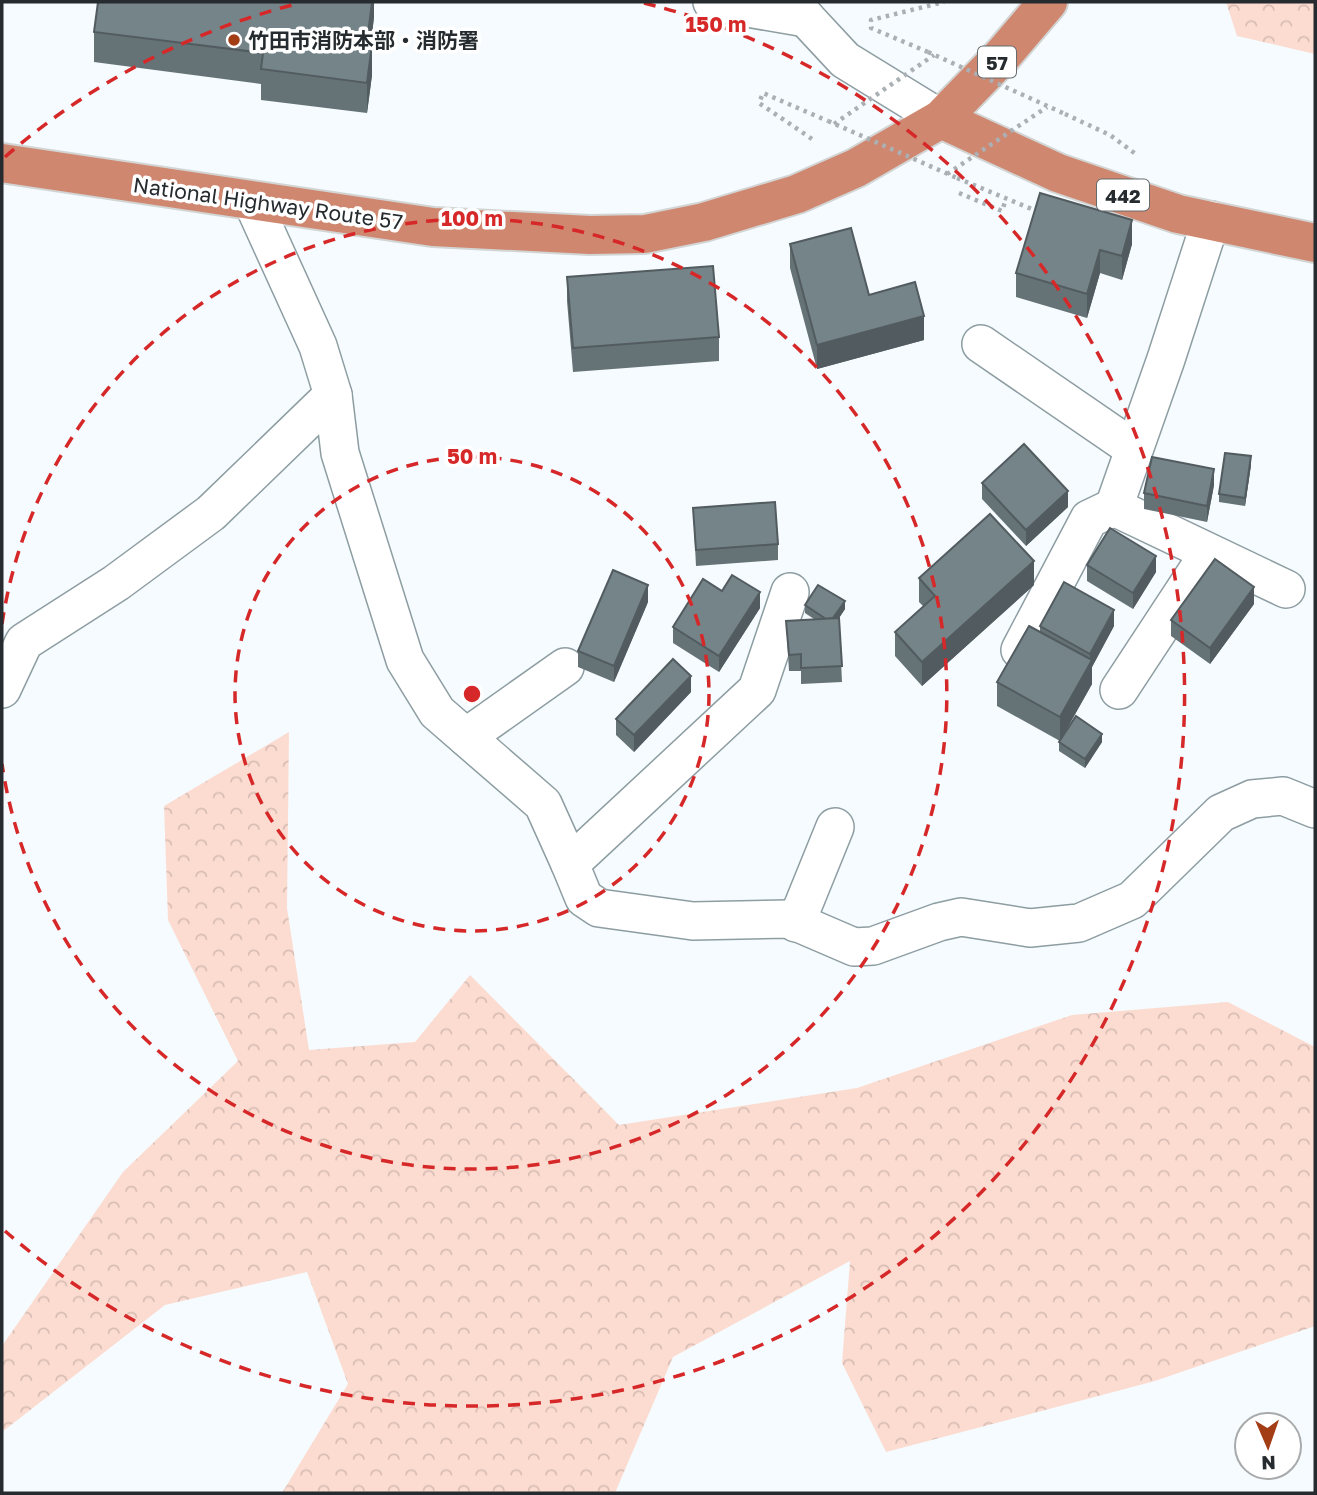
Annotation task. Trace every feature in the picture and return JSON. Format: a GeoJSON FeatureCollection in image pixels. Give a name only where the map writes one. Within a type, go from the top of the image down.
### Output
{"type":"FeatureCollection","features":[{"type":"Feature","properties":{"kind":"highway","name":"National Highway Route 57"},"geometry":{"type":"LineString","coordinates":[[2,163],[433,227],[590,235],[645,234],[704,222],[797,194],[856,167],[941,119],[1002,56],[1048,2]]}},
{"type":"Feature","properties":{"kind":"highway","name":"442"},"geometry":{"type":"LineString","coordinates":[[941,119],[1058,173],[1178,214],[1315,243]]}},
{"type":"Feature","properties":{"kind":"street"},"geometry":{"type":"LineString","coordinates":[[712,2],[798,10],[845,60],[941,119]]}},
{"type":"Feature","properties":{"kind":"street"},"geometry":{"type":"LineString","coordinates":[[252,201],[318,346],[334,395],[340,453],[405,660],[437,712],[543,804],[584,898],[599,908],[693,921],[789,919],[854,947],[873,946],[939,922],[961,917],[1030,928],[1079,923],[1132,900],[1221,813],[1252,799],[1283,796],[1315,809]]}},
{"type":"Feature","properties":{"kind":"street"},"geometry":{"type":"LineString","coordinates":[[1020,650],[1089,519],[1114,507],[1211,220]]}},
{"type":"Feature","properties":{"kind":"street"},"geometry":{"type":"LineString","coordinates":[[981,344],[1134,449]]}},
{"type":"Feature","properties":{"kind":"street"},"geometry":{"type":"LineString","coordinates":[[2,689],[24,642],[116,583],[212,513],[334,395]]}},
{"type":"Feature","properties":{"kind":"street"},"geometry":{"type":"LineString","coordinates":[[1114,507],[1286,589]]}},
{"type":"Feature","properties":{"kind":"street"},"geometry":{"type":"LineString","coordinates":[[1119,690],[1209,553]]}},
{"type":"Feature","properties":{"kind":"street"},"geometry":{"type":"LineString","coordinates":[[570,863],[757,691],[790,592]]}},
{"type":"Feature","properties":{"kind":"street"},"geometry":{"type":"LineString","coordinates":[[466,737],[565,667]]}},
{"type":"Feature","properties":{"kind":"street"},"geometry":{"type":"LineString","coordinates":[[796,922],[835,827]]}},
{"type":"Feature","properties":{"kind":"path"},"geometry":{"type":"LineString","coordinates":[[944,2],[871,20],[871,29],[1110,135],[1137,155]]}},
{"type":"Feature","properties":{"kind":"path"},"geometry":{"type":"LineString","coordinates":[[834,124],[934,55]]}},
{"type":"Feature","properties":{"kind":"path"},"geometry":{"type":"LineString","coordinates":[[812,139],[759,103],[763,93],[1034,210]]}},
{"type":"Feature","properties":{"kind":"path"},"geometry":{"type":"LineString","coordinates":[[947,174],[1047,106]]}},
{"type":"Feature","properties":{"kind":"path"},"geometry":{"type":"LineString","coordinates":[[959,193],[1002,211],[1006,199]]}},
{"type":"Feature","properties":{"kind":"green space"},"geometry":{"type":"Polygon","coordinates":[[[1226,2],[1315,2],[1315,54],[1237,36],[1226,2]]]}},
{"type":"Feature","properties":{"kind":"green space"},"geometry":{"type":"Polygon","coordinates":[[[289,732],[287,908],[309,1050],[415,1042],[470,975],[619,1125],[857,1088],[1072,1015],[1228,1002],[1315,1047],[1315,1326],[1155,1381],[886,1452],[842,1363],[850,1261],[673,1357],[615,1493],[282,1493],[348,1384],[307,1272],[165,1305],[2,1432],[2,1346],[123,1172],[238,1061],[168,920],[164,806],[289,732]]]}},
{"type":"Feature","properties":{"kind":"building","name":"竹田市消防本部・消防署"},"geometry":{"type":"Polygon","coordinates":[[[98,2],[372,2],[367,42],[372,44],[367,83],[261,69],[263,53],[94,32],[98,2]]]}},
{"type":"Feature","properties":{"kind":"building"},"geometry":{"type":"Polygon","coordinates":[[[1040,193],[1132,220],[1122,256],[1100,250],[1087,294],[1016,273],[1040,193]]]}},
{"type":"Feature","properties":{"kind":"building"},"geometry":{"type":"Polygon","coordinates":[[[851,228],[869,295],[915,282],[924,316],[817,345],[790,244],[851,228]]]}},
{"type":"Feature","properties":{"kind":"building"},"geometry":{"type":"Polygon","coordinates":[[[713,266],[719,337],[573,348],[567,277],[713,266]]]}},
{"type":"Feature","properties":{"kind":"building"},"geometry":{"type":"Polygon","coordinates":[[[1024,444],[1068,491],[1026,530],[982,483],[1024,444]]]}},
{"type":"Feature","properties":{"kind":"building"},"geometry":{"type":"Polygon","coordinates":[[[1225,453],[1251,456],[1245,498],[1219,494],[1225,453]]]}},
{"type":"Feature","properties":{"kind":"building"},"geometry":{"type":"Polygon","coordinates":[[[1152,457],[1214,469],[1207,506],[1144,493],[1152,457]]]}},
{"type":"Feature","properties":{"kind":"building"},"geometry":{"type":"Polygon","coordinates":[[[775,502],[778,544],[696,550],[693,508],[775,502]]]}},
{"type":"Feature","properties":{"kind":"building"},"geometry":{"type":"Polygon","coordinates":[[[990,514],[1034,561],[922,662],[895,632],[935,596],[919,578],[990,514]]]}},
{"type":"Feature","properties":{"kind":"building"},"geometry":{"type":"Polygon","coordinates":[[[1110,528],[1156,556],[1133,593],[1087,565],[1110,528]]]}},
{"type":"Feature","properties":{"kind":"building"},"geometry":{"type":"Polygon","coordinates":[[[1215,559],[1254,587],[1210,648],[1171,620],[1215,559]]]}},
{"type":"Feature","properties":{"kind":"building"},"geometry":{"type":"Polygon","coordinates":[[[613,570],[648,585],[614,666],[578,651],[613,570]]]}},
{"type":"Feature","properties":{"kind":"building"},"geometry":{"type":"Polygon","coordinates":[[[732,575],[760,592],[719,656],[673,627],[703,579],[722,591],[732,575]]]}},
{"type":"Feature","properties":{"kind":"building"},"geometry":{"type":"Polygon","coordinates":[[[1064,582],[1114,610],[1090,654],[1040,626],[1064,582]]]}},
{"type":"Feature","properties":{"kind":"building"},"geometry":{"type":"Polygon","coordinates":[[[818,585],[845,601],[833,618],[826,619],[805,605],[818,585]]]}},
{"type":"Feature","properties":{"kind":"building"},"geometry":{"type":"Polygon","coordinates":[[[839,618],[842,666],[801,668],[801,654],[789,655],[786,621],[839,618]]]}},
{"type":"Feature","properties":{"kind":"building"},"geometry":{"type":"Polygon","coordinates":[[[1029,626],[1092,660],[1060,717],[997,682],[1029,626]]]}},
{"type":"Feature","properties":{"kind":"building"},"geometry":{"type":"Polygon","coordinates":[[[673,659],[691,676],[634,735],[616,719],[673,659]]]}},
{"type":"Feature","properties":{"kind":"building"},"geometry":{"type":"Polygon","coordinates":[[[1076,716],[1102,734],[1085,759],[1059,742],[1076,716]]]}},
{"type":"Feature","properties":{"kind":"place","name":"竹田市消防本部・消防署"},"geometry":{"type":"Point","coordinates":[234,40]}}]}
